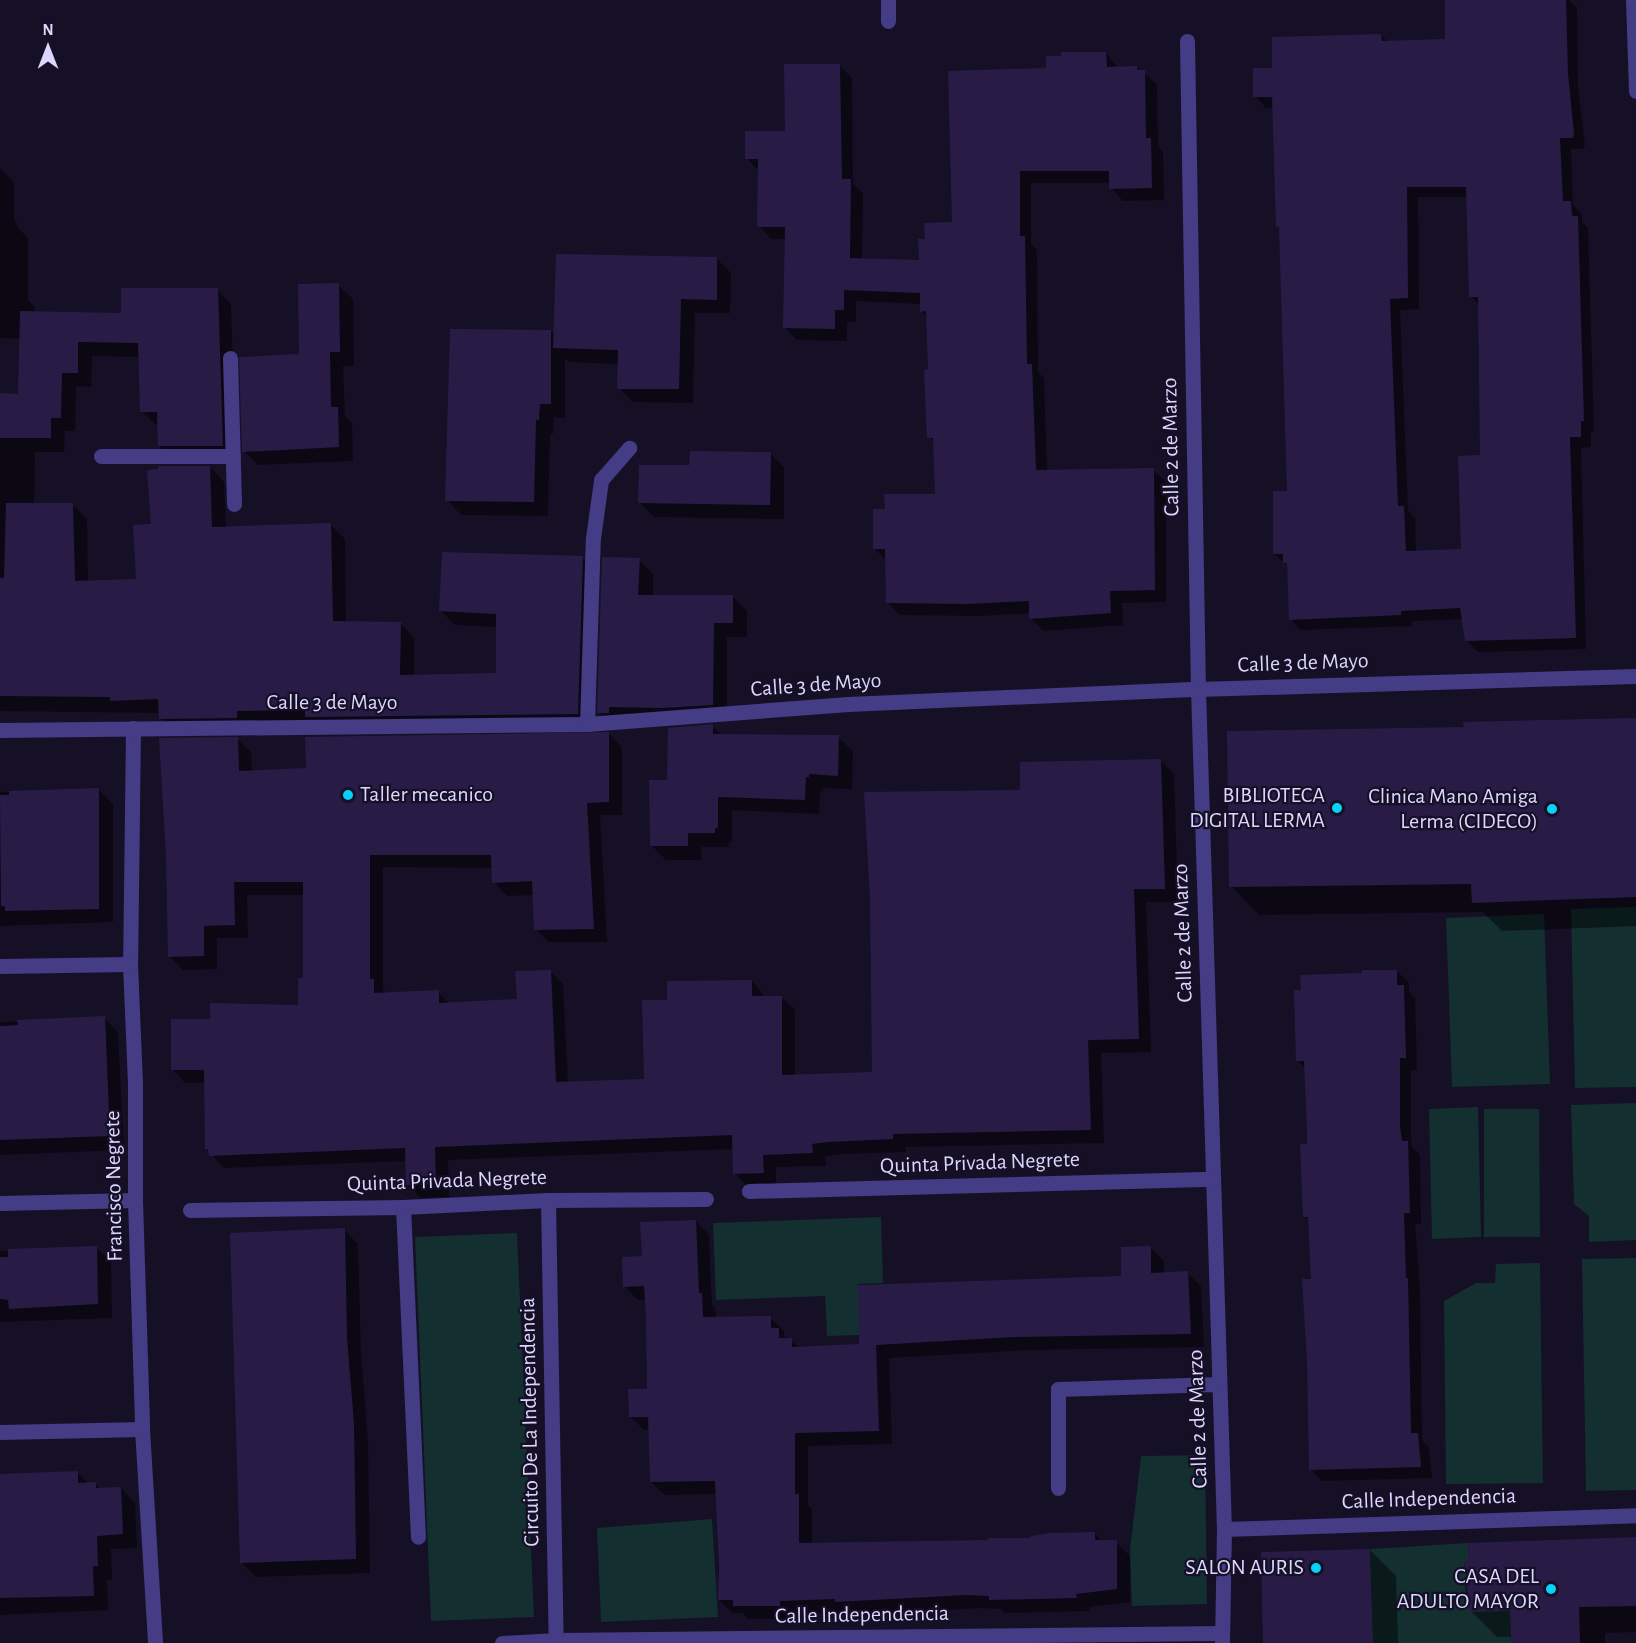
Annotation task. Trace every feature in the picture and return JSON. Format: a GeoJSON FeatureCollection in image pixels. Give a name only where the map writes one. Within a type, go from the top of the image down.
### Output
{"type":"FeatureCollection","features":[{"type":"Feature","properties":{"kind":"street"},"geometry":{"type":"LineString","coordinates":[[888,0],[888,21]]}},
{"type":"Feature","properties":{"kind":"street"},"geometry":{"type":"LineString","coordinates":[[1633,0],[1636,91]]}},
{"type":"Feature","properties":{"kind":"street","name":"Calle 2 de Marzo"},"geometry":{"type":"LineString","coordinates":[[1187,41],[1198,689],[1224,1529],[1222,1638]]}},
{"type":"Feature","properties":{"kind":"street"},"geometry":{"type":"LineString","coordinates":[[230,358],[234,504]]}},
{"type":"Feature","properties":{"kind":"street"},"geometry":{"type":"LineString","coordinates":[[587,724],[592,538],[601,480],[629,448]]}},
{"type":"Feature","properties":{"kind":"street"},"geometry":{"type":"LineString","coordinates":[[100,456],[232,456]]}},
{"type":"Feature","properties":{"kind":"street","name":"Calle 3 de Mayo"},"geometry":{"type":"LineString","coordinates":[[0,730],[587,724],[848,704],[1198,689],[1636,676]]}},
{"type":"Feature","properties":{"kind":"street","name":"Francisco Negrete"},"geometry":{"type":"LineString","coordinates":[[133,728],[130,964],[135,1084],[135,1200],[142,1428],[155,1643]]}},
{"type":"Feature","properties":{"kind":"street"},"geometry":{"type":"LineString","coordinates":[[0,966],[130,964]]}},
{"type":"Feature","properties":{"kind":"street","name":"Quinta Privada Negrete"},"geometry":{"type":"LineString","coordinates":[[749,1191],[1213,1179]]}},
{"type":"Feature","properties":{"kind":"street","name":"Quinta Privada Negrete"},"geometry":{"type":"LineString","coordinates":[[189,1210],[403,1207],[548,1200],[706,1199]]}},
{"type":"Feature","properties":{"kind":"street"},"geometry":{"type":"LineString","coordinates":[[0,1203],[135,1200]]}},
{"type":"Feature","properties":{"kind":"street","name":"Circuito De La Independencia"},"geometry":{"type":"LineString","coordinates":[[548,1200],[556,1642]]}},
{"type":"Feature","properties":{"kind":"street"},"geometry":{"type":"LineString","coordinates":[[403,1207],[418,1537]]}},
{"type":"Feature","properties":{"kind":"street"},"geometry":{"type":"LineString","coordinates":[[1058,1488],[1058,1389],[1218,1384]]}},
{"type":"Feature","properties":{"kind":"street"},"geometry":{"type":"LineString","coordinates":[[0,1432],[142,1428]]}},
{"type":"Feature","properties":{"kind":"street","name":"Calle Independencia"},"geometry":{"type":"LineString","coordinates":[[1224,1529],[1636,1515]]}},
{"type":"Feature","properties":{"kind":"street","name":"Calle Independencia"},"geometry":{"type":"LineString","coordinates":[[502,1643],[1222,1638]]}},
{"type":"Feature","properties":{"kind":"green space"},"geometry":{"type":"Polygon","coordinates":[[[1636,907],[1636,1087],[1575,1088],[1571,909],[1636,907]]]}},
{"type":"Feature","properties":{"kind":"green space"},"geometry":{"type":"Polygon","coordinates":[[[1544,914],[1550,1084],[1452,1087],[1446,918],[1544,914]]]}},
{"type":"Feature","properties":{"kind":"green space"},"geometry":{"type":"Polygon","coordinates":[[[1636,1103],[1636,1240],[1589,1242],[1589,1216],[1574,1204],[1571,1105],[1636,1103]]]}},
{"type":"Feature","properties":{"kind":"green space"},"geometry":{"type":"Polygon","coordinates":[[[1478,1107],[1481,1237],[1432,1239],[1429,1109],[1478,1107]]]}},
{"type":"Feature","properties":{"kind":"green space"},"geometry":{"type":"Polygon","coordinates":[[[1484,1109],[1539,1109],[1540,1237],[1484,1237],[1484,1109]]]}},
{"type":"Feature","properties":{"kind":"green space"},"geometry":{"type":"Polygon","coordinates":[[[881,1217],[883,1283],[858,1284],[860,1335],[827,1336],[825,1296],[716,1300],[713,1223],[881,1217]]]}},
{"type":"Feature","properties":{"kind":"green space"},"geometry":{"type":"Polygon","coordinates":[[[517,1233],[534,1617],[431,1621],[415,1237],[517,1233]]]}},
{"type":"Feature","properties":{"kind":"green space"},"geometry":{"type":"Polygon","coordinates":[[[1636,1258],[1636,1490],[1586,1491],[1582,1259],[1636,1258]]]}},
{"type":"Feature","properties":{"kind":"green space"},"geometry":{"type":"Polygon","coordinates":[[[1540,1263],[1543,1483],[1446,1484],[1444,1301],[1476,1283],[1495,1283],[1496,1264],[1540,1263]]]}},
{"type":"Feature","properties":{"kind":"green space"},"geometry":{"type":"Polygon","coordinates":[[[1205,1455],[1207,1604],[1132,1606],[1130,1550],[1141,1456],[1205,1455]]]}},
{"type":"Feature","properties":{"kind":"green space"},"geometry":{"type":"Polygon","coordinates":[[[712,1519],[718,1617],[601,1622],[597,1528],[712,1519]]]}},
{"type":"Feature","properties":{"kind":"green space"},"geometry":{"type":"Polygon","coordinates":[[[1468,1543],[1469,1560],[1464,1562],[1464,1573],[1469,1573],[1470,1583],[1465,1584],[1466,1594],[1469,1595],[1470,1611],[1510,1611],[1511,1643],[1373,1643],[1370,1549],[1468,1543]]]}},
{"type":"Feature","properties":{"kind":"building"},"geometry":{"type":"Polygon","coordinates":[[[1445,0],[1566,0],[1568,74],[1574,133],[1573,138],[1560,138],[1563,201],[1571,201],[1572,216],[1578,216],[1584,421],[1581,421],[1581,437],[1570,437],[1576,638],[1465,641],[1460,608],[1401,611],[1401,615],[1289,620],[1287,563],[1283,563],[1283,554],[1273,554],[1273,491],[1287,491],[1279,227],[1276,227],[1272,97],[1253,97],[1253,68],[1272,68],[1272,37],[1381,34],[1382,41],[1445,39],[1445,0]],[[1407,187],[1408,298],[1390,299],[1398,506],[1404,506],[1406,551],[1461,549],[1458,456],[1480,455],[1478,297],[1469,297],[1466,187],[1407,187]]]}},
{"type":"Feature","properties":{"kind":"building"},"geometry":{"type":"Polygon","coordinates":[[[1061,52],[1106,52],[1107,67],[1137,66],[1137,70],[1145,70],[1146,138],[1151,138],[1152,188],[1109,189],[1109,171],[1020,171],[1020,236],[1025,236],[1027,364],[1032,364],[1036,470],[1154,468],[1155,590],[1110,591],[1111,613],[1029,619],[1029,601],[967,604],[886,603],[885,549],[873,549],[873,509],[885,509],[884,494],[935,494],[933,438],[927,438],[924,370],[928,369],[926,311],[920,312],[920,293],[844,290],[844,310],[835,310],[835,329],[783,328],[785,227],[757,227],[758,159],[745,159],[745,131],[785,131],[784,64],[840,64],[842,179],[851,179],[850,258],[919,260],[918,239],[925,239],[924,223],[952,222],[948,71],[1046,68],[1046,56],[1061,56],[1061,52]]]}},
{"type":"Feature","properties":{"kind":"building"},"geometry":{"type":"Polygon","coordinates":[[[556,254],[717,257],[717,300],[681,299],[679,389],[617,389],[618,350],[553,348],[556,254]]]}},
{"type":"Feature","properties":{"kind":"building"},"geometry":{"type":"Polygon","coordinates":[[[339,283],[340,352],[330,352],[331,407],[338,407],[339,447],[242,452],[239,357],[299,354],[298,284],[339,283]]]}},
{"type":"Feature","properties":{"kind":"building"},"geometry":{"type":"Polygon","coordinates":[[[121,288],[218,288],[223,446],[158,446],[157,412],[140,412],[138,343],[78,342],[78,373],[62,373],[61,418],[51,418],[51,438],[0,438],[0,393],[18,394],[20,311],[121,313],[121,288]]]}},
{"type":"Feature","properties":{"kind":"building"},"geometry":{"type":"Polygon","coordinates":[[[450,329],[551,330],[551,404],[540,404],[539,420],[536,420],[534,502],[445,501],[450,329]]]}},
{"type":"Feature","properties":{"kind":"building"},"geometry":{"type":"Polygon","coordinates":[[[690,451],[771,452],[770,505],[638,503],[639,465],[689,465],[690,451]]]}},
{"type":"Feature","properties":{"kind":"building"},"geometry":{"type":"Polygon","coordinates":[[[158,466],[210,466],[212,527],[331,523],[333,621],[401,622],[400,675],[496,673],[496,614],[439,611],[442,552],[583,556],[578,714],[305,717],[305,710],[237,711],[237,718],[159,719],[158,699],[110,701],[110,697],[0,696],[0,578],[4,578],[6,503],[73,503],[75,581],[136,579],[133,525],[151,524],[147,470],[158,469],[158,466]]]}},
{"type":"Feature","properties":{"kind":"building"},"geometry":{"type":"Polygon","coordinates":[[[602,557],[640,558],[638,595],[733,595],[733,623],[714,623],[713,705],[663,708],[609,707],[609,713],[597,713],[602,557]]]}},
{"type":"Feature","properties":{"kind":"building"},"geometry":{"type":"Polygon","coordinates":[[[1636,718],[1636,897],[1472,903],[1471,884],[1229,887],[1227,731],[1464,727],[1463,722],[1636,718]]]}},
{"type":"Feature","properties":{"kind":"building"},"geometry":{"type":"Polygon","coordinates":[[[713,724],[713,734],[839,735],[838,776],[809,774],[809,777],[806,777],[805,800],[718,797],[718,828],[715,828],[715,833],[688,833],[688,846],[650,846],[649,780],[667,780],[668,728],[713,724]]]}},
{"type":"Feature","properties":{"kind":"building"},"geometry":{"type":"Polygon","coordinates":[[[609,732],[609,802],[587,803],[594,929],[534,930],[532,881],[492,883],[491,855],[370,855],[370,979],[374,979],[374,993],[439,990],[439,1003],[517,999],[515,971],[551,970],[556,1082],[644,1079],[642,1000],[667,1000],[667,981],[752,980],[752,996],[782,996],[782,1075],[872,1072],[870,899],[864,792],[1020,790],[1020,762],[1161,759],[1165,889],[1134,889],[1139,1039],[1088,1040],[1091,1130],[893,1134],[893,1139],[812,1144],[813,1153],[763,1155],[764,1173],[733,1174],[732,1135],[435,1147],[436,1184],[406,1185],[405,1148],[209,1156],[208,1149],[205,1149],[204,1070],[171,1070],[171,1019],[210,1019],[210,1003],[298,1005],[298,978],[303,978],[303,882],[234,882],[235,925],[204,926],[204,956],[168,957],[166,855],[159,738],[238,737],[239,771],[306,768],[305,737],[609,732]]]}},
{"type":"Feature","properties":{"kind":"building"},"geometry":{"type":"Polygon","coordinates":[[[99,788],[99,909],[5,911],[5,906],[1,906],[0,795],[9,795],[9,791],[99,788]]]}},
{"type":"Feature","properties":{"kind":"building"},"geometry":{"type":"Polygon","coordinates":[[[1362,970],[1397,970],[1397,985],[1404,985],[1406,1058],[1400,1058],[1400,1126],[1402,1141],[1408,1141],[1410,1213],[1404,1213],[1406,1278],[1408,1278],[1411,1433],[1418,1433],[1421,1467],[1309,1470],[1307,1361],[1302,1279],[1311,1279],[1308,1217],[1303,1217],[1300,1144],[1307,1144],[1307,1130],[1304,1061],[1296,1061],[1294,990],[1301,990],[1300,975],[1362,973],[1362,970]]]}},
{"type":"Feature","properties":{"kind":"building"},"geometry":{"type":"Polygon","coordinates":[[[105,1016],[110,1136],[0,1140],[0,1026],[18,1025],[17,1020],[105,1016]]]}},
{"type":"Feature","properties":{"kind":"building"},"geometry":{"type":"Polygon","coordinates":[[[696,1220],[699,1293],[702,1293],[703,1317],[771,1316],[771,1328],[779,1328],[779,1338],[792,1338],[792,1347],[859,1344],[858,1285],[1121,1276],[1121,1247],[1151,1246],[1151,1273],[1188,1271],[1191,1334],[1014,1337],[876,1345],[879,1431],[795,1433],[795,1494],[799,1494],[799,1543],[988,1540],[988,1538],[1031,1538],[1031,1536],[1051,1533],[1095,1532],[1095,1540],[1117,1540],[1117,1589],[1076,1594],[1077,1598],[989,1600],[989,1596],[966,1595],[835,1602],[835,1599],[780,1601],[780,1606],[733,1606],[733,1600],[718,1600],[719,1568],[715,1481],[650,1482],[648,1417],[629,1417],[628,1389],[647,1389],[646,1316],[644,1286],[623,1287],[622,1257],[642,1256],[640,1222],[696,1220]]]}},
{"type":"Feature","properties":{"kind":"building"},"geometry":{"type":"Polygon","coordinates":[[[345,1228],[347,1338],[354,1424],[356,1559],[240,1563],[230,1233],[345,1228]]]}},
{"type":"Feature","properties":{"kind":"building"},"geometry":{"type":"Polygon","coordinates":[[[97,1246],[98,1304],[9,1309],[8,1300],[0,1299],[0,1257],[8,1257],[8,1249],[97,1246]]]}},
{"type":"Feature","properties":{"kind":"building"},"geometry":{"type":"Polygon","coordinates":[[[78,1471],[78,1483],[96,1482],[96,1488],[121,1487],[123,1534],[97,1536],[98,1566],[93,1566],[94,1596],[0,1598],[0,1474],[78,1471]]]}},
{"type":"Feature","properties":{"kind":"building","name":"CASA DEL ADULTO MAYOR"},"geometry":{"type":"Polygon","coordinates":[[[1636,1537],[1636,1606],[1579,1607],[1580,1643],[1511,1643],[1510,1611],[1470,1612],[1464,1562],[1469,1560],[1468,1543],[1636,1537]]]}},
{"type":"Feature","properties":{"kind":"building"},"geometry":{"type":"Polygon","coordinates":[[[1370,1549],[1373,1643],[1263,1643],[1261,1552],[1370,1549]]]}},
{"type":"Feature","properties":{"kind":"place","name":"Taller mecanico"},"geometry":{"type":"Point","coordinates":[348,795]}},
{"type":"Feature","properties":{"kind":"place","name":"BIBLIOTECA DIGITAL LERMA"},"geometry":{"type":"Point","coordinates":[1337,808]}},
{"type":"Feature","properties":{"kind":"place","name":"Clinica Mano Amiga Lerma (CIDECO)"},"geometry":{"type":"Point","coordinates":[1552,809]}},
{"type":"Feature","properties":{"kind":"place","name":"SALON AURIS"},"geometry":{"type":"Point","coordinates":[1316,1568]}},
{"type":"Feature","properties":{"kind":"place","name":"CASA DEL ADULTO MAYOR"},"geometry":{"type":"Point","coordinates":[1551,1589]}}]}
